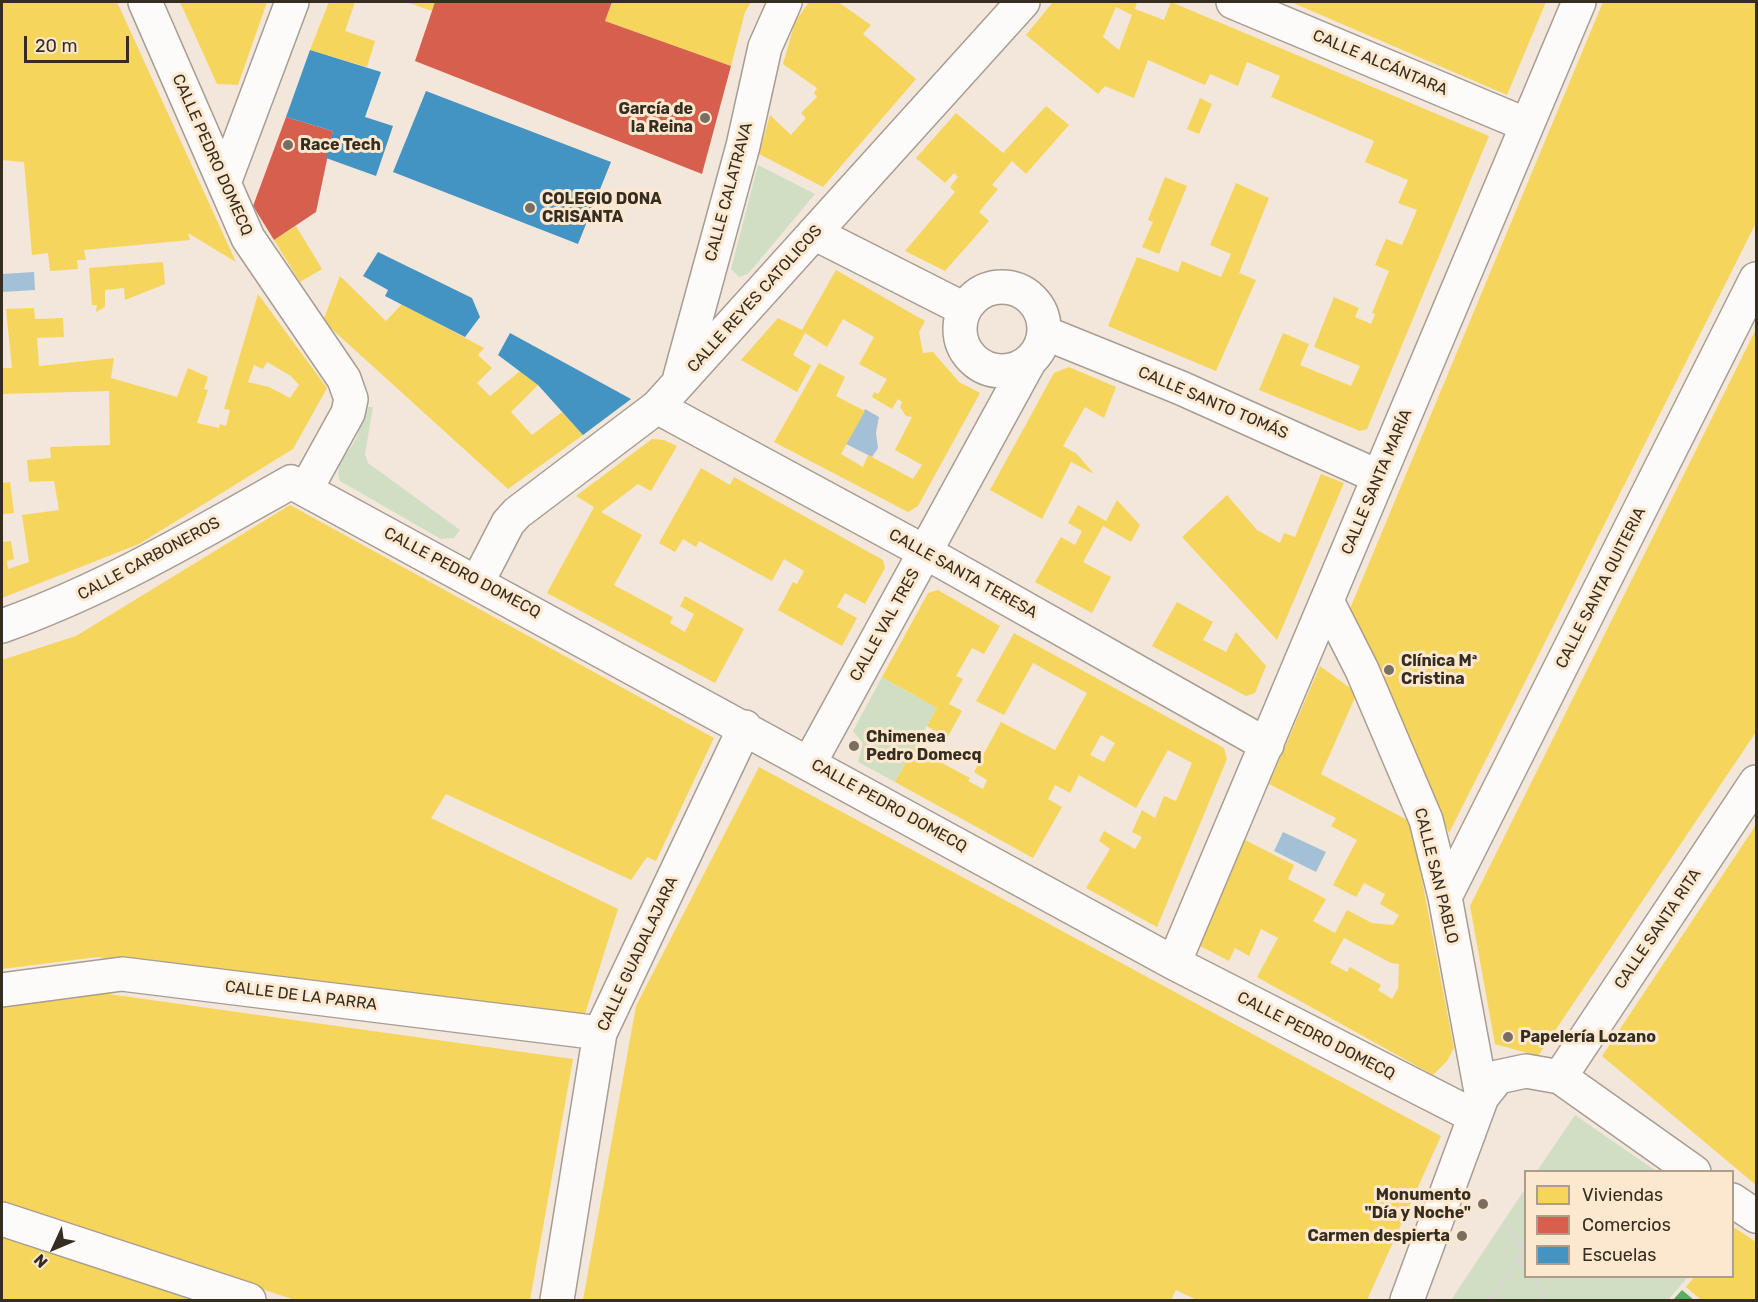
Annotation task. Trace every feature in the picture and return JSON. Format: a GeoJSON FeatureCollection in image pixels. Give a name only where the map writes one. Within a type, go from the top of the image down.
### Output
{"type":"FeatureCollection","features":[{"type":"Feature","properties":{"kind":"street","name":"CALLE PEDRO DOMECQ"},"geometry":{"type":"LineString","coordinates":[[145,2],[248,237],[344,379],[351,399],[348,413],[299,485],[746,727],[1174,963],[1478,1107]]}},
{"type":"Feature","properties":{"kind":"street"},"geometry":{"type":"LineString","coordinates":[[224,183],[292,2]]}},
{"type":"Feature","properties":{"kind":"street","name":"CALLE CALATRAVA"},"geometry":{"type":"LineString","coordinates":[[668,396],[742,146],[765,47],[785,2]]}},
{"type":"Feature","properties":{"kind":"street","name":"CALLE REYES CATOLICOS"},"geometry":{"type":"LineString","coordinates":[[478,581],[508,524],[517,513],[668,396],[1023,2]]}},
{"type":"Feature","properties":{"kind":"street","name":"CALLE ALCÁNTARA"},"geometry":{"type":"LineString","coordinates":[[1233,2],[1527,125]]}},
{"type":"Feature","properties":{"kind":"street","name":"CALLE SANTA MARÍA"},"geometry":{"type":"LineString","coordinates":[[1174,963],[1579,2]]}},
{"type":"Feature","properties":{"kind":"street"},"geometry":{"type":"LineString","coordinates":[[814,233],[964,309]]}},
{"type":"Feature","properties":{"kind":"street","name":"CALLE SANTA QUITERIA"},"geometry":{"type":"LineString","coordinates":[[1445,897],[1756,279]]}},
{"type":"Feature","properties":{"kind":"street"},"geometry":{"type":"LineString","coordinates":[[995,286],[1020,290],[1039,307],[1045,333],[1041,346],[1029,362],[1010,371],[996,371],[983,367],[972,359],[964,348],[960,335],[964,309],[972,298],[995,286]]}},
{"type":"Feature","properties":{"kind":"street","name":"CALLE SANTO TOMÁS"},"geometry":{"type":"LineString","coordinates":[[1045,333],[1181,388],[1379,477]]}},
{"type":"Feature","properties":{"kind":"street","name":"CALLE VAL TRES"},"geometry":{"type":"LineString","coordinates":[[810,762],[1029,362]]}},
{"type":"Feature","properties":{"kind":"street","name":"CALLE SANTA TERESA"},"geometry":{"type":"LineString","coordinates":[[668,396],[925,552],[1266,745]]}},
{"type":"Feature","properties":{"kind":"street","name":"CALLE CARBONEROS"},"geometry":{"type":"LineString","coordinates":[[2,626],[74,598],[131,572],[299,485]]}},
{"type":"Feature","properties":{"kind":"street","name":"CALLE SAN PABLO"},"geometry":{"type":"LineString","coordinates":[[1327,601],[1362,670],[1426,820],[1445,897],[1478,1107]]}},
{"type":"Feature","properties":{"kind":"street","name":"CALLE GUADALAJARA"},"geometry":{"type":"LineString","coordinates":[[557,1300],[600,1033],[746,727]]}},
{"type":"Feature","properties":{"kind":"street","name":"CALLE SANTA RITA"},"geometry":{"type":"LineString","coordinates":[[1560,1077],[1756,782]]}},
{"type":"Feature","properties":{"kind":"street","name":"CALLE DE LA PARRA"},"geometry":{"type":"LineString","coordinates":[[2,990],[122,974],[600,1033]]}},
{"type":"Feature","properties":{"kind":"street"},"geometry":{"type":"LineString","coordinates":[[1407,1300],[1478,1107],[1498,1077],[1526,1071],[1560,1077],[1691,1170]]}},
{"type":"Feature","properties":{"kind":"street"},"geometry":{"type":"LineString","coordinates":[[1734,1201],[1756,1216]]}},
{"type":"Feature","properties":{"kind":"street"},"geometry":{"type":"LineString","coordinates":[[2,1218],[249,1300]]}},
{"type":"Feature","properties":{"kind":"path"},"geometry":{"type":"LineString","coordinates":[[1504,1221],[1524,1246]]}},
{"type":"Feature","properties":{"kind":"path"},"geometry":{"type":"LineString","coordinates":[[1519,1240],[1524,1240]]}},
{"type":"Feature","properties":{"kind":"path"},"geometry":{"type":"LineString","coordinates":[[1489,1300],[1519,1261],[1519,1240]]}},
{"type":"Feature","properties":{"kind":"path"},"geometry":{"type":"LineString","coordinates":[[1519,1261],[1524,1266]]}},
{"type":"Feature","properties":{"kind":"path"},"geometry":{"type":"LineString","coordinates":[[1536,1278],[1540,1283],[1544,1300]]}},
{"type":"Feature","properties":{"kind":"green space"},"geometry":{"type":"Polygon","coordinates":[[[758,165],[815,194],[748,274],[739,277],[731,269],[758,165]]]}},
{"type":"Feature","properties":{"kind":"green space"},"geometry":{"type":"Polygon","coordinates":[[[365,407],[373,407],[365,454],[368,463],[460,530],[454,538],[441,539],[340,481],[340,464],[356,439],[365,407]]]}},
{"type":"Feature","properties":{"kind":"green space"},"geometry":{"type":"Polygon","coordinates":[[[882,677],[937,708],[895,782],[858,762],[863,743],[853,731],[882,677]]]}},
{"type":"Feature","properties":{"kind":"green space"},"geometry":{"type":"Polygon","coordinates":[[[1575,1115],[1655,1170],[1538,1170],[1575,1115]]]}},
{"type":"Feature","properties":{"kind":"green space"},"geometry":{"type":"Polygon","coordinates":[[[1524,1190],[1524,1278],[1687,1278],[1668,1300],[1451,1300],[1524,1190]]]}},
{"type":"Feature","properties":{"kind":"water"},"geometry":{"type":"Polygon","coordinates":[[[34,272],[35,290],[2,292],[2,274],[34,272]]]}},
{"type":"Feature","properties":{"kind":"water"},"geometry":{"type":"Polygon","coordinates":[[[865,409],[879,417],[876,433],[878,448],[872,457],[846,444],[865,409]]]}},
{"type":"Feature","properties":{"kind":"water"},"geometry":{"type":"Polygon","coordinates":[[[1283,832],[1326,852],[1316,872],[1274,851],[1283,832]]]}},
{"type":"Feature","properties":{"kind":"building: Viviendas"},"geometry":{"type":"Polygon","coordinates":[[[2,2],[117,2],[236,262],[188,233],[190,240],[84,250],[86,260],[77,260],[78,269],[50,271],[48,253],[32,255],[24,162],[2,160],[2,2]]]}},
{"type":"Feature","properties":{"kind":"building: Viviendas"},"geometry":{"type":"Polygon","coordinates":[[[180,2],[267,2],[238,85],[217,84],[180,2]]]}},
{"type":"Feature","properties":{"kind":"building: Viviendas"},"geometry":{"type":"Polygon","coordinates":[[[329,2],[355,2],[345,31],[375,41],[367,67],[310,50],[329,2]]]}},
{"type":"Feature","properties":{"kind":"building: Viviendas"},"geometry":{"type":"Polygon","coordinates":[[[406,2],[435,2],[432,11],[406,2]]]}},
{"type":"Feature","properties":{"kind":"building: Viviendas"},"geometry":{"type":"Polygon","coordinates":[[[612,2],[751,2],[745,12],[731,66],[605,21],[612,2]]]}},
{"type":"Feature","properties":{"kind":"building: Viviendas"},"geometry":{"type":"Polygon","coordinates":[[[809,2],[838,2],[871,25],[863,34],[916,79],[823,187],[759,154],[770,115],[791,135],[806,118],[801,113],[817,97],[814,93],[817,88],[783,64],[795,22],[809,2]]]}},
{"type":"Feature","properties":{"kind":"building: Viviendas"},"geometry":{"type":"Polygon","coordinates":[[[1053,2],[1137,2],[1135,9],[1164,20],[1171,2],[1489,136],[1367,429],[1360,431],[1259,390],[1283,333],[1309,344],[1300,365],[1351,386],[1360,366],[1314,347],[1334,297],[1359,308],[1355,317],[1371,324],[1375,314],[1372,313],[1389,271],[1375,265],[1386,239],[1402,245],[1417,210],[1398,203],[1408,180],[1365,162],[1374,141],[1271,97],[1280,76],[1247,62],[1238,86],[1210,74],[1205,85],[1148,60],[1134,98],[1105,86],[1098,94],[1026,35],[1053,2]],[[1116,7],[1103,37],[1119,50],[1132,15],[1116,7]]]}},
{"type":"Feature","properties":{"kind":"building: Viviendas"},"geometry":{"type":"Polygon","coordinates":[[[1291,2],[1546,2],[1507,95],[1291,2]]]}},
{"type":"Feature","properties":{"kind":"building: Viviendas"},"geometry":{"type":"Polygon","coordinates":[[[1603,2],[1756,2],[1756,223],[1449,833],[1349,611],[1603,2]]]}},
{"type":"Feature","properties":{"kind":"building: Viviendas"},"geometry":{"type":"Polygon","coordinates":[[[1200,98],[1212,104],[1199,134],[1187,129],[1200,98]]]}},
{"type":"Feature","properties":{"kind":"building: Viviendas"},"geometry":{"type":"Polygon","coordinates":[[[1046,106],[1069,125],[1026,174],[1012,161],[992,185],[998,189],[979,212],[989,221],[945,271],[905,251],[955,192],[950,187],[958,177],[954,173],[945,183],[916,158],[956,113],[1003,153],[1046,106]]]}},
{"type":"Feature","properties":{"kind":"building: Viviendas"},"geometry":{"type":"Polygon","coordinates":[[[1165,177],[1187,186],[1159,254],[1142,247],[1153,222],[1148,220],[1165,177]]]}},
{"type":"Feature","properties":{"kind":"building: Viviendas"},"geometry":{"type":"Polygon","coordinates":[[[1236,183],[1269,198],[1239,273],[1256,280],[1216,371],[1108,326],[1137,257],[1178,272],[1182,261],[1221,277],[1231,254],[1210,245],[1236,183]]]}},
{"type":"Feature","properties":{"kind":"building: Viviendas"},"geometry":{"type":"Polygon","coordinates":[[[296,226],[322,269],[300,282],[274,240],[296,226]]]}},
{"type":"Feature","properties":{"kind":"building: Viviendas"},"geometry":{"type":"Polygon","coordinates":[[[163,262],[165,284],[125,300],[124,288],[105,290],[105,307],[96,312],[97,305],[92,305],[89,268],[163,262]]]}},
{"type":"Feature","properties":{"kind":"building: Viviendas"},"geometry":{"type":"Polygon","coordinates":[[[836,270],[925,321],[919,332],[923,353],[933,352],[959,382],[980,393],[918,506],[908,512],[774,442],[819,363],[845,377],[836,396],[865,411],[841,454],[863,467],[868,455],[913,479],[922,465],[895,450],[912,417],[906,416],[900,407],[902,402],[898,399],[892,409],[872,397],[874,392],[878,394],[887,379],[859,364],[874,337],[843,319],[827,347],[805,333],[793,355],[811,366],[797,392],[741,360],[778,318],[802,330],[836,270]]]}},
{"type":"Feature","properties":{"kind":"building: Viviendas"},"geometry":{"type":"Polygon","coordinates":[[[340,276],[386,321],[402,304],[484,348],[478,355],[492,368],[477,383],[490,396],[520,371],[538,385],[511,412],[532,435],[562,412],[583,435],[508,489],[323,321],[340,276]]]}},
{"type":"Feature","properties":{"kind":"building: Viviendas"},"geometry":{"type":"Polygon","coordinates":[[[258,294],[327,388],[293,449],[139,544],[2,598],[2,542],[11,541],[14,559],[7,561],[8,569],[29,562],[22,515],[59,510],[54,481],[29,482],[27,460],[51,458],[50,447],[110,445],[109,391],[2,394],[2,368],[12,368],[6,309],[34,308],[35,319],[63,318],[64,337],[37,338],[39,366],[114,358],[111,378],[177,397],[188,368],[208,377],[204,389],[208,390],[197,423],[219,428],[220,424],[226,426],[230,410],[224,409],[258,294]],[[267,362],[263,369],[254,365],[248,382],[269,387],[290,398],[299,385],[291,376],[267,362]]]}},
{"type":"Feature","properties":{"kind":"building: Viviendas"},"geometry":{"type":"Polygon","coordinates":[[[1756,329],[1756,732],[1538,1056],[1495,1044],[1470,906],[1756,329]]]}},
{"type":"Feature","properties":{"kind":"building: Viviendas"},"geometry":{"type":"Polygon","coordinates":[[[1069,367],[1116,387],[1104,418],[1085,407],[1063,446],[1077,454],[1094,474],[1071,462],[1042,519],[990,490],[1054,373],[1069,367]]]}},
{"type":"Feature","properties":{"kind":"building: Viviendas"},"geometry":{"type":"Polygon","coordinates":[[[652,439],[664,440],[677,446],[651,491],[638,484],[601,512],[642,535],[614,585],[673,617],[670,623],[685,632],[694,614],[680,606],[685,596],[744,629],[715,683],[547,593],[594,507],[576,496],[652,439]]]}},
{"type":"Feature","properties":{"kind":"building: Viviendas"},"geometry":{"type":"Polygon","coordinates":[[[701,468],[730,485],[734,477],[883,560],[885,568],[865,604],[845,593],[837,607],[857,618],[842,646],[778,610],[793,582],[797,584],[804,571],[784,559],[772,581],[699,541],[696,547],[683,539],[675,552],[659,543],[701,468]]]}},
{"type":"Feature","properties":{"kind":"building: Viviendas"},"geometry":{"type":"Polygon","coordinates":[[[1321,474],[1344,483],[1277,640],[1182,537],[1227,495],[1257,530],[1280,543],[1284,533],[1295,537],[1321,474]]]}},
{"type":"Feature","properties":{"kind":"building: Viviendas"},"geometry":{"type":"Polygon","coordinates":[[[10,482],[14,513],[2,514],[2,483],[10,482]]]}},
{"type":"Feature","properties":{"kind":"building: Viviendas"},"geometry":{"type":"Polygon","coordinates":[[[1117,500],[1140,525],[1131,542],[1103,526],[1083,562],[1111,577],[1092,613],[1035,582],[1061,537],[1075,545],[1082,531],[1068,523],[1078,505],[1106,521],[1117,500]]]}},
{"type":"Feature","properties":{"kind":"building: Viviendas"},"geometry":{"type":"Polygon","coordinates":[[[290,505],[714,738],[656,861],[647,857],[631,880],[446,794],[431,818],[618,909],[585,1014],[97,957],[2,969],[2,660],[76,636],[290,505]]]}},
{"type":"Feature","properties":{"kind":"building: Viviendas"},"geometry":{"type":"Polygon","coordinates":[[[938,590],[1000,626],[984,654],[972,648],[956,676],[963,679],[949,704],[962,711],[947,738],[927,726],[937,708],[882,677],[928,593],[938,590]]]}},
{"type":"Feature","properties":{"kind":"building: Viviendas"},"geometry":{"type":"Polygon","coordinates":[[[1177,602],[1213,622],[1203,640],[1226,652],[1236,632],[1266,666],[1255,693],[1246,696],[1152,646],[1177,602]]]}},
{"type":"Feature","properties":{"kind":"building: Viviendas"},"geometry":{"type":"Polygon","coordinates":[[[1014,633],[1224,748],[1227,759],[1157,927],[1086,888],[1110,849],[1099,841],[1104,831],[1135,849],[1142,837],[1132,832],[1142,810],[1155,818],[1164,796],[1176,801],[1192,763],[1168,750],[1136,808],[1079,775],[1070,793],[1055,785],[1048,799],[1062,807],[1033,858],[895,782],[914,748],[970,778],[968,781],[983,789],[987,780],[974,772],[1001,722],[1055,750],[1087,693],[1033,663],[1004,715],[976,701],[1014,633]],[[1101,735],[1090,755],[1104,762],[1115,743],[1101,735]]]}},
{"type":"Feature","properties":{"kind":"building: Viviendas"},"geometry":{"type":"Polygon","coordinates":[[[1320,666],[1357,693],[1321,774],[1411,822],[1454,1048],[1447,1061],[1433,1075],[1257,977],[1278,938],[1261,929],[1249,956],[1235,948],[1229,961],[1200,946],[1245,840],[1294,865],[1288,879],[1326,899],[1313,921],[1335,933],[1347,910],[1372,923],[1393,925],[1399,915],[1380,904],[1385,894],[1364,883],[1356,897],[1333,885],[1357,840],[1331,826],[1336,818],[1269,784],[1320,666]],[[1344,938],[1330,963],[1347,972],[1350,967],[1381,985],[1378,990],[1392,999],[1398,988],[1399,964],[1391,963],[1344,938]]]}},
{"type":"Feature","properties":{"kind":"building: Viviendas"},"geometry":{"type":"Polygon","coordinates":[[[759,767],[1441,1136],[1367,1300],[1197,1300],[1176,1290],[1171,1300],[583,1300],[636,1006],[759,767]]]}},
{"type":"Feature","properties":{"kind":"building: Viviendas"},"geometry":{"type":"Polygon","coordinates":[[[1756,825],[1756,1185],[1602,1056],[1756,825]]]}},
{"type":"Feature","properties":{"kind":"building: Viviendas"},"geometry":{"type":"Polygon","coordinates":[[[101,993],[573,1059],[530,1300],[295,1300],[2,1204],[2,1005],[101,993]]]}},
{"type":"Feature","properties":{"kind":"building: Viviendas"},"geometry":{"type":"Polygon","coordinates":[[[1734,1229],[1756,1242],[1756,1300],[1701,1300],[1686,1287],[1693,1278],[1734,1278],[1734,1229]]]}},
{"type":"Feature","properties":{"kind":"building: Viviendas"},"geometry":{"type":"Polygon","coordinates":[[[2,1230],[199,1300],[2,1300],[2,1230]]]}},
{"type":"Feature","properties":{"kind":"building: Comercios"},"geometry":{"type":"Polygon","coordinates":[[[435,2],[612,2],[605,21],[731,66],[702,174],[415,61],[435,2]]]}},
{"type":"Feature","properties":{"kind":"building: Comercios"},"geometry":{"type":"Polygon","coordinates":[[[286,117],[333,131],[316,212],[274,240],[253,206],[286,117]]]}},
{"type":"Feature","properties":{"kind":"building: Escuelas"},"geometry":{"type":"Polygon","coordinates":[[[310,50],[381,72],[365,117],[393,126],[376,176],[326,158],[333,131],[286,117],[310,50]]]}},
{"type":"Feature","properties":{"kind":"building: Escuelas"},"geometry":{"type":"Polygon","coordinates":[[[426,91],[611,162],[578,244],[393,172],[426,91]]]}},
{"type":"Feature","properties":{"kind":"building: Escuelas"},"geometry":{"type":"Polygon","coordinates":[[[378,252],[472,298],[480,317],[465,337],[385,296],[388,290],[363,276],[378,252]]]}},
{"type":"Feature","properties":{"kind":"building: Escuelas"},"geometry":{"type":"Polygon","coordinates":[[[510,333],[631,399],[583,435],[538,385],[498,355],[510,333]]]}},
{"type":"Feature","properties":{"kind":"building: Público"},"geometry":{"type":"Polygon","coordinates":[[[1682,1290],[1694,1300],[1673,1300],[1682,1290]]]}},
{"type":"Feature","properties":{"kind":"place","name":"García de la Reina"},"geometry":{"type":"Point","coordinates":[705,118]}},
{"type":"Feature","properties":{"kind":"place","name":"Race Tech"},"geometry":{"type":"Point","coordinates":[288,145]}},
{"type":"Feature","properties":{"kind":"place","name":"COLEGIO DONA CRISANTA"},"geometry":{"type":"Point","coordinates":[530,208]}},
{"type":"Feature","properties":{"kind":"place","name":"Clínica Mª Cristina"},"geometry":{"type":"Point","coordinates":[1389,670]}},
{"type":"Feature","properties":{"kind":"place","name":"Chimenea Pedro Domecq"},"geometry":{"type":"Point","coordinates":[854,746]}},
{"type":"Feature","properties":{"kind":"place","name":"Papelería Lozano"},"geometry":{"type":"Point","coordinates":[1508,1037]}},
{"type":"Feature","properties":{"kind":"place","name":"Monumento \"Día y Noche\""},"geometry":{"type":"Point","coordinates":[1483,1204]}},
{"type":"Feature","properties":{"kind":"place","name":"Carmen despierta"},"geometry":{"type":"Point","coordinates":[1462,1236]}}]}
